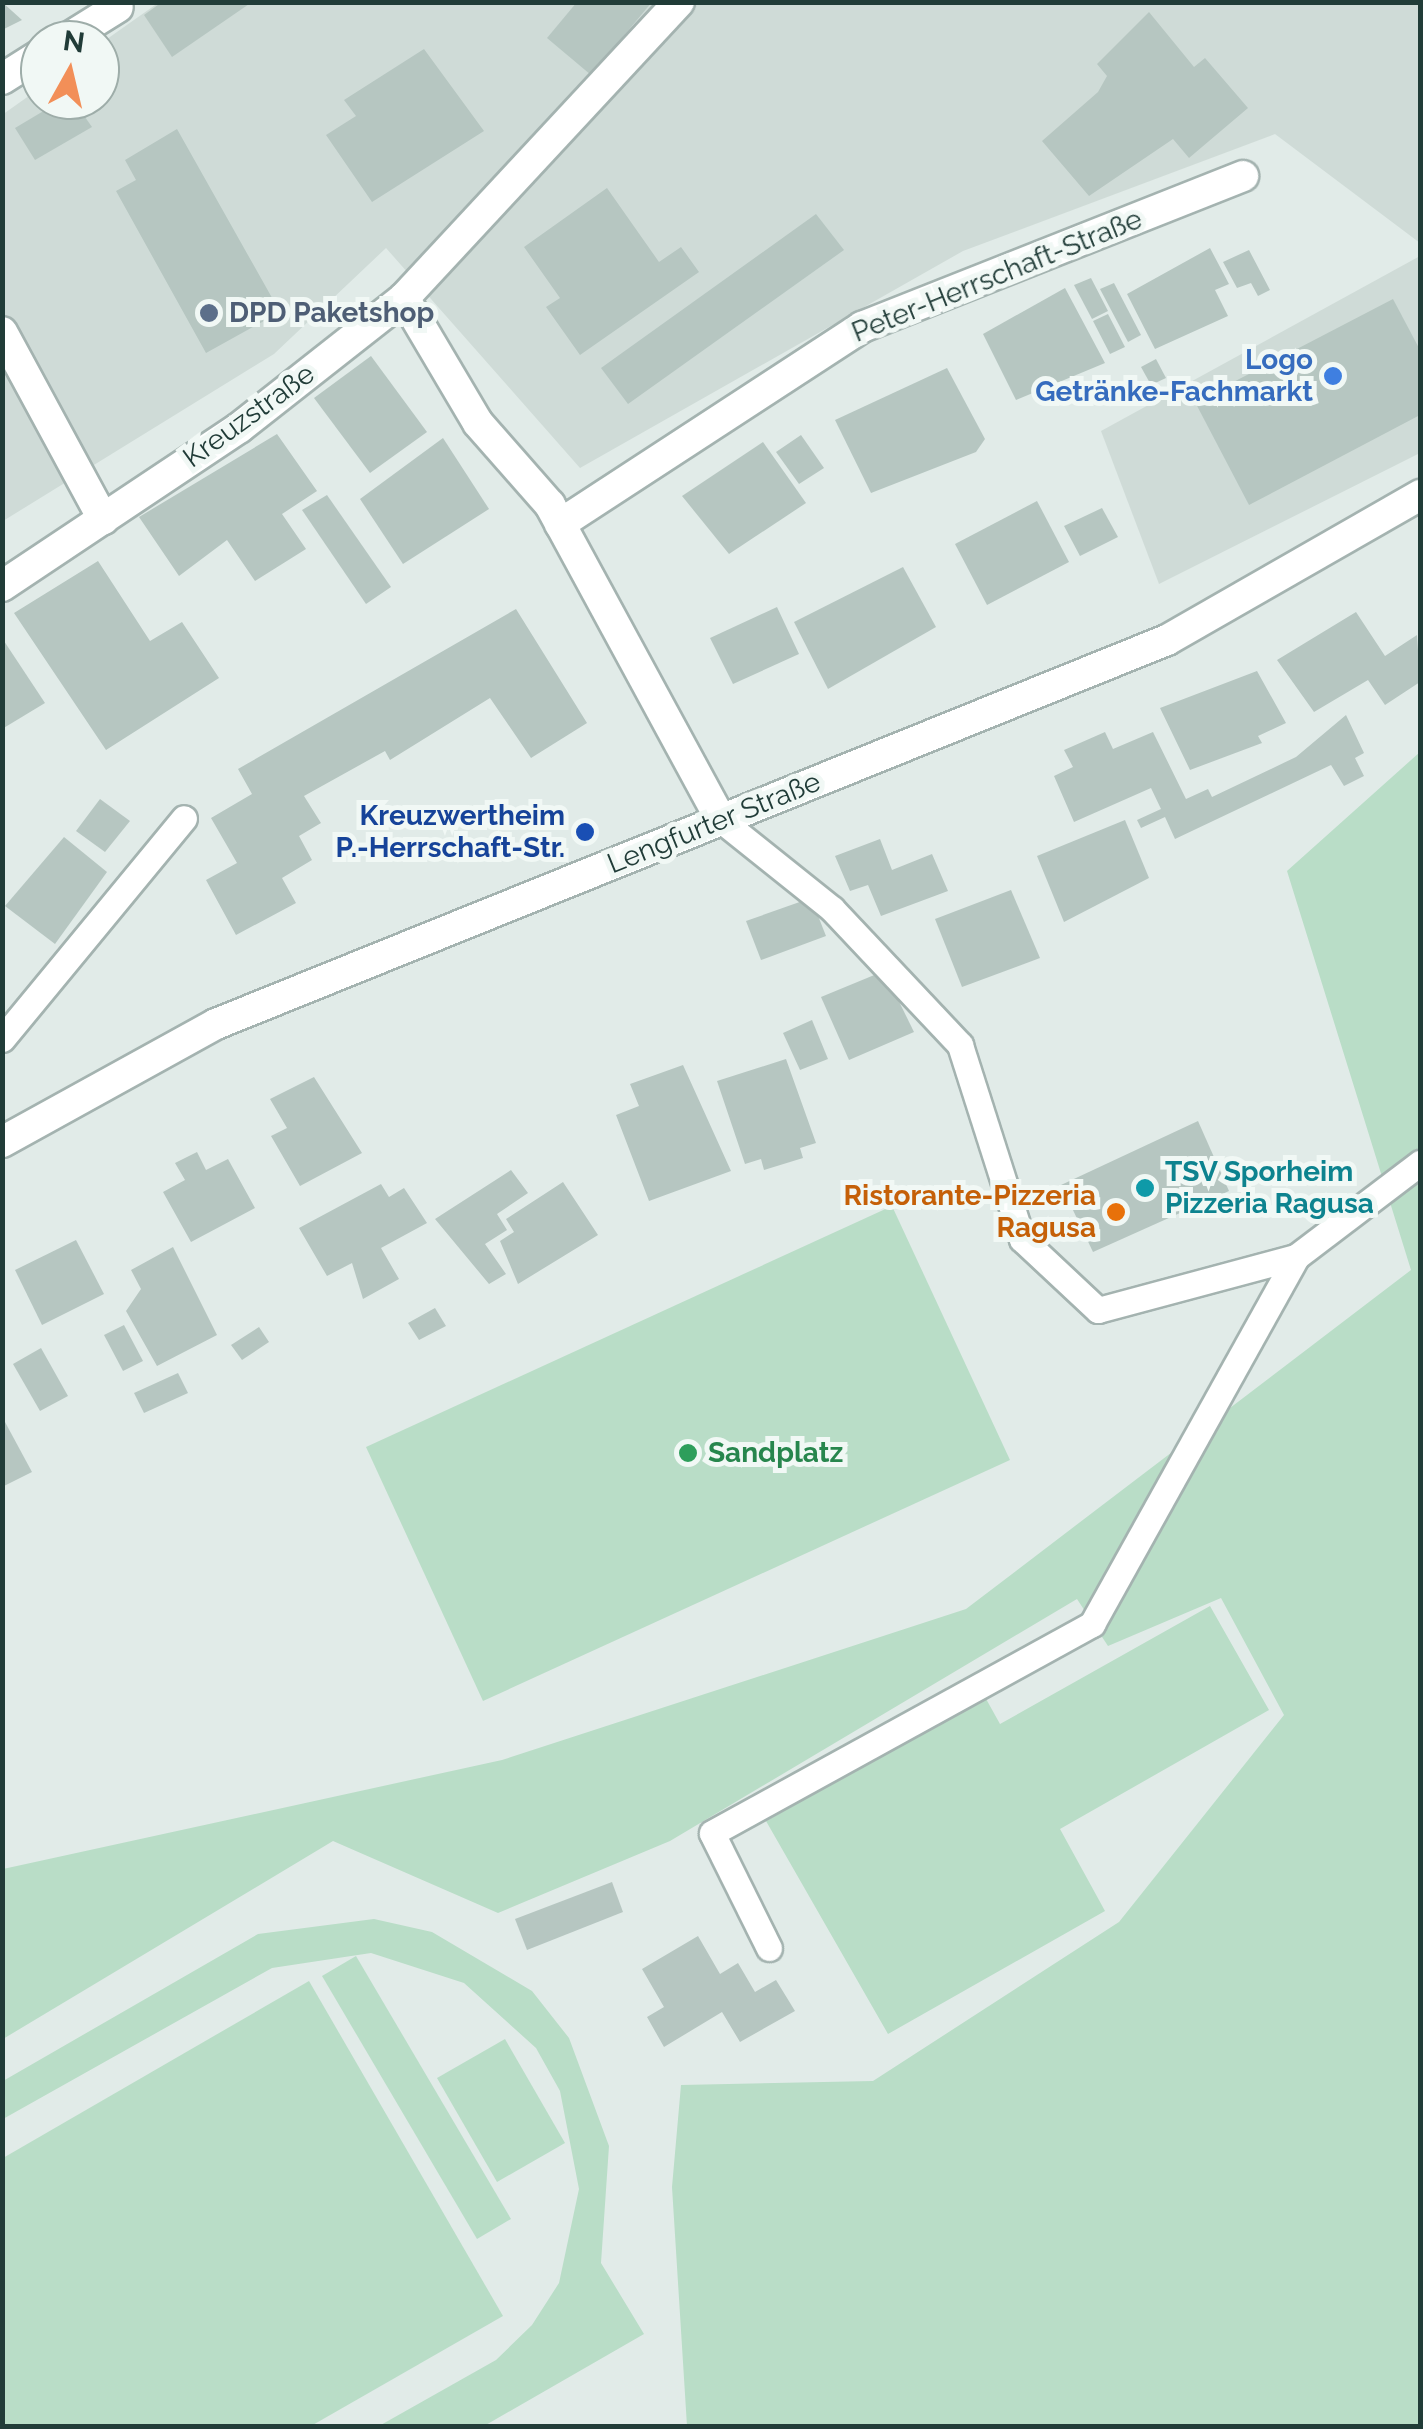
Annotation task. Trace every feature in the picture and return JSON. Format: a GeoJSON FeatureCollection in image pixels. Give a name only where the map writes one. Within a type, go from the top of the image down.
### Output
{"type":"FeatureCollection","features":[{"type":"Feature","properties":{"kind":"street","name":"Kreuzstraße"},"geometry":{"type":"LineString","coordinates":[[2,586],[103,520],[404,298],[679,2]]}},
{"type":"Feature","properties":{"kind":"street"},"geometry":{"type":"LineString","coordinates":[[97,20],[118,7]]}},
{"type":"Feature","properties":{"kind":"street","name":"Peter-Herrschaft-Straße"},"geometry":{"type":"LineString","coordinates":[[560,524],[862,327],[1243,176]]}},
{"type":"Feature","properties":{"kind":"street"},"geometry":{"type":"LineString","coordinates":[[404,298],[478,424],[560,524],[722,820]]}},
{"type":"Feature","properties":{"kind":"street"},"geometry":{"type":"LineString","coordinates":[[2,332],[103,520]]}},
{"type":"Feature","properties":{"kind":"street","name":"Lengfurter Straße"},"geometry":{"type":"LineString","coordinates":[[2,1142],[216,1024],[1167,640],[1420,494]]}},
{"type":"Feature","properties":{"kind":"lane"},"geometry":{"type":"LineString","coordinates":[[2,1039],[184,818]]}},
{"type":"Feature","properties":{"kind":"lane"},"geometry":{"type":"LineString","coordinates":[[722,820],[832,908],[960,1044],[1022,1239],[1098,1310],[1296,1258],[1420,1163]]}},
{"type":"Feature","properties":{"kind":"lane"},"geometry":{"type":"LineString","coordinates":[[769,1948],[712,1833],[1092,1624],[1296,1258]]}},
{"type":"Feature","properties":{"kind":"shaded area"},"geometry":{"type":"Polygon","coordinates":[[[158,3],[1420,3],[1420,243],[1275,134],[963,251],[580,468],[386,248],[274,354],[3,521],[2,115],[20,102],[20,120],[120,120],[120,30],[158,3]]]}},
{"type":"Feature","properties":{"kind":"shaded area"},"geometry":{"type":"Polygon","coordinates":[[[1420,256],[1420,453],[1159,584],[1101,431],[1420,256]]]}},
{"type":"Feature","properties":{"kind":"green space"},"geometry":{"type":"Polygon","coordinates":[[[1420,752],[1420,2426],[687,2426],[672,2187],[681,2085],[873,2081],[1119,1922],[1284,1715],[1221,1598],[1108,1646],[1077,1599],[670,1841],[498,1913],[333,1841],[3,2039],[3,1869],[502,1760],[966,1609],[1411,1270],[1287,871],[1420,752]]]}},
{"type":"Feature","properties":{"kind":"green space","name":"Sandplatz"},"geometry":{"type":"Polygon","coordinates":[[[892,1206],[1010,1460],[483,1701],[366,1447],[892,1206]]]}},
{"type":"Feature","properties":{"kind":"green space"},"geometry":{"type":"Polygon","coordinates":[[[1210,1606],[1269,1710],[1060,1829],[1105,1911],[888,2034],[766,1821],[985,1697],[1000,1724],[1210,1606]]]}},
{"type":"Feature","properties":{"kind":"green space"},"geometry":{"type":"Polygon","coordinates":[[[374,1919],[432,1932],[532,1991],[569,2038],[609,2146],[601,2263],[644,2334],[484,2426],[379,2426],[496,2360],[532,2325],[559,2283],[579,2189],[560,2091],[536,2048],[464,1983],[371,1953],[272,1968],[3,2119],[3,2081],[258,1934],[374,1919]]]}},
{"type":"Feature","properties":{"kind":"green space"},"geometry":{"type":"Polygon","coordinates":[[[356,1956],[511,2219],[477,2239],[322,1976],[356,1956]]]}},
{"type":"Feature","properties":{"kind":"green space"},"geometry":{"type":"Polygon","coordinates":[[[309,1981],[503,2316],[311,2426],[3,2426],[3,2158],[309,1981]]]}},
{"type":"Feature","properties":{"kind":"green space"},"geometry":{"type":"Polygon","coordinates":[[[505,2039],[565,2143],[497,2182],[437,2078],[505,2039]]]}},
{"type":"Feature","properties":{"kind":"building"},"geometry":{"type":"Polygon","coordinates":[[[2,2],[22,20],[2,30],[2,2]]]}},
{"type":"Feature","properties":{"kind":"building"},"geometry":{"type":"Polygon","coordinates":[[[162,2],[252,2],[172,57],[144,15],[162,2]]]}},
{"type":"Feature","properties":{"kind":"building"},"geometry":{"type":"Polygon","coordinates":[[[577,2],[652,2],[591,75],[547,38],[577,2]]]}},
{"type":"Feature","properties":{"kind":"building"},"geometry":{"type":"Polygon","coordinates":[[[1149,12],[1194,67],[1205,58],[1248,108],[1189,158],[1173,139],[1089,196],[1042,141],[1098,92],[1107,76],[1097,64],[1149,12]]]}},
{"type":"Feature","properties":{"kind":"building"},"geometry":{"type":"Polygon","coordinates":[[[424,49],[484,131],[372,202],[326,135],[356,116],[344,100],[424,49]]]}},
{"type":"Feature","properties":{"kind":"building"},"geometry":{"type":"Polygon","coordinates":[[[28,120],[87,120],[92,127],[35,160],[15,128],[28,120]]]}},
{"type":"Feature","properties":{"kind":"building"},"geometry":{"type":"Polygon","coordinates":[[[177,129],[280,312],[206,353],[116,191],[136,180],[125,160],[177,129]]]}},
{"type":"Feature","properties":{"kind":"building"},"geometry":{"type":"Polygon","coordinates":[[[607,188],[659,262],[681,247],[699,272],[580,355],[546,307],[560,298],[524,247],[607,188]]]}},
{"type":"Feature","properties":{"kind":"building"},"geometry":{"type":"Polygon","coordinates":[[[816,214],[844,250],[628,404],[601,368],[816,214]]]}},
{"type":"Feature","properties":{"kind":"building"},"geometry":{"type":"Polygon","coordinates":[[[1210,248],[1229,284],[1215,290],[1228,316],[1155,349],[1127,294],[1210,248]]]}},
{"type":"Feature","properties":{"kind":"building"},"geometry":{"type":"Polygon","coordinates":[[[1249,250],[1270,290],[1258,296],[1251,283],[1237,288],[1223,262],[1249,250]]]}},
{"type":"Feature","properties":{"kind":"building"},"geometry":{"type":"Polygon","coordinates":[[[1091,278],[1108,311],[1092,319],[1074,285],[1091,278]]]}},
{"type":"Feature","properties":{"kind":"building"},"geometry":{"type":"Polygon","coordinates":[[[1114,283],[1141,335],[1128,342],[1100,289],[1114,283]]]}},
{"type":"Feature","properties":{"kind":"building"},"geometry":{"type":"Polygon","coordinates":[[[1065,288],[1105,363],[1016,400],[983,334],[1065,288]]]}},
{"type":"Feature","properties":{"kind":"building","name":"Logo Getränke-Fachmarkt"},"geometry":{"type":"Polygon","coordinates":[[[1393,299],[1420,350],[1420,415],[1249,505],[1195,402],[1393,299]]]}},
{"type":"Feature","properties":{"kind":"building"},"geometry":{"type":"Polygon","coordinates":[[[1108,314],[1125,347],[1110,354],[1093,321],[1108,314]]]}},
{"type":"Feature","properties":{"kind":"building"},"geometry":{"type":"Polygon","coordinates":[[[371,356],[427,432],[370,473],[314,398],[371,356]]]}},
{"type":"Feature","properties":{"kind":"building"},"geometry":{"type":"Polygon","coordinates":[[[1156,359],[1166,378],[1151,385],[1141,367],[1156,359]]]}},
{"type":"Feature","properties":{"kind":"building"},"geometry":{"type":"Polygon","coordinates":[[[947,368],[985,439],[976,452],[871,493],[835,420],[947,368]]]}},
{"type":"Feature","properties":{"kind":"building"},"geometry":{"type":"Polygon","coordinates":[[[277,434],[317,491],[282,514],[306,549],[255,581],[227,540],[179,576],[139,517],[277,434]]]}},
{"type":"Feature","properties":{"kind":"building"},"geometry":{"type":"Polygon","coordinates":[[[801,435],[824,468],[799,484],[776,452],[801,435]]]}},
{"type":"Feature","properties":{"kind":"building"},"geometry":{"type":"Polygon","coordinates":[[[443,438],[489,509],[403,564],[360,499],[443,438]]]}},
{"type":"Feature","properties":{"kind":"building"},"geometry":{"type":"Polygon","coordinates":[[[763,442],[806,503],[729,554],[682,496],[763,442]]]}},
{"type":"Feature","properties":{"kind":"building"},"geometry":{"type":"Polygon","coordinates":[[[327,495],[391,587],[366,604],[302,510],[327,495]]]}},
{"type":"Feature","properties":{"kind":"building"},"geometry":{"type":"Polygon","coordinates":[[[1037,501],[1069,562],[987,605],[955,544],[1037,501]]]}},
{"type":"Feature","properties":{"kind":"building"},"geometry":{"type":"Polygon","coordinates":[[[1102,508],[1118,537],[1080,556],[1064,526],[1102,508]]]}},
{"type":"Feature","properties":{"kind":"building"},"geometry":{"type":"Polygon","coordinates":[[[98,561],[150,641],[182,622],[219,678],[106,750],[14,613],[98,561]]]}},
{"type":"Feature","properties":{"kind":"building"},"geometry":{"type":"Polygon","coordinates":[[[903,567],[936,627],[828,689],[794,622],[903,567]]]}},
{"type":"Feature","properties":{"kind":"building"},"geometry":{"type":"Polygon","coordinates":[[[777,607],[799,654],[733,684],[710,638],[777,607]]]}},
{"type":"Feature","properties":{"kind":"building"},"geometry":{"type":"Polygon","coordinates":[[[516,609],[587,723],[531,758],[490,698],[390,760],[385,751],[304,796],[321,823],[299,836],[312,860],[282,878],[296,903],[236,935],[206,880],[237,863],[211,818],[252,794],[238,769],[516,609]]]}},
{"type":"Feature","properties":{"kind":"building"},"geometry":{"type":"Polygon","coordinates":[[[1356,612],[1385,656],[1417,635],[1420,682],[1385,705],[1368,680],[1314,712],[1277,660],[1356,612]]]}},
{"type":"Feature","properties":{"kind":"building"},"geometry":{"type":"Polygon","coordinates":[[[2,638],[45,703],[2,729],[2,638]]]}},
{"type":"Feature","properties":{"kind":"building"},"geometry":{"type":"Polygon","coordinates":[[[1257,671],[1286,723],[1258,736],[1262,743],[1190,770],[1160,708],[1257,671]]]}},
{"type":"Feature","properties":{"kind":"building"},"geometry":{"type":"Polygon","coordinates":[[[1346,715],[1364,753],[1355,758],[1364,776],[1344,786],[1331,765],[1175,839],[1165,817],[1141,828],[1137,820],[1161,809],[1151,788],[1074,822],[1054,776],[1073,767],[1064,750],[1105,732],[1113,749],[1153,732],[1186,799],[1208,789],[1212,797],[1296,757],[1346,715]]]}},
{"type":"Feature","properties":{"kind":"building"},"geometry":{"type":"Polygon","coordinates":[[[100,799],[130,821],[105,852],[76,831],[100,799]]]}},
{"type":"Feature","properties":{"kind":"building"},"geometry":{"type":"Polygon","coordinates":[[[1125,820],[1149,878],[1064,922],[1037,856],[1125,820]]]}},
{"type":"Feature","properties":{"kind":"building"},"geometry":{"type":"Polygon","coordinates":[[[64,837],[107,872],[55,944],[5,906],[64,837]]]}},
{"type":"Feature","properties":{"kind":"building"},"geometry":{"type":"Polygon","coordinates":[[[880,839],[892,870],[932,854],[948,891],[881,916],[868,885],[850,891],[835,856],[880,839]]]}},
{"type":"Feature","properties":{"kind":"building"},"geometry":{"type":"Polygon","coordinates":[[[1011,890],[1040,958],[962,987],[935,919],[1011,890]]]}},
{"type":"Feature","properties":{"kind":"building"},"geometry":{"type":"Polygon","coordinates":[[[811,898],[826,936],[761,960],[746,921],[811,898]]]}},
{"type":"Feature","properties":{"kind":"building"},"geometry":{"type":"Polygon","coordinates":[[[884,971],[914,1032],[849,1060],[821,997],[884,971]]]}},
{"type":"Feature","properties":{"kind":"building"},"geometry":{"type":"Polygon","coordinates":[[[812,1020],[828,1059],[800,1070],[783,1033],[812,1020]]]}},
{"type":"Feature","properties":{"kind":"building"},"geometry":{"type":"Polygon","coordinates":[[[786,1059],[816,1143],[800,1148],[803,1158],[764,1170],[761,1159],[745,1164],[717,1081],[786,1059]]]}},
{"type":"Feature","properties":{"kind":"building"},"geometry":{"type":"Polygon","coordinates":[[[683,1065],[731,1171],[649,1201],[616,1115],[639,1106],[630,1084],[683,1065]]]}},
{"type":"Feature","properties":{"kind":"building"},"geometry":{"type":"Polygon","coordinates":[[[314,1077],[362,1153],[300,1186],[271,1136],[287,1128],[270,1099],[314,1077]]]}},
{"type":"Feature","properties":{"kind":"building","name":"TSV Sporheim Pizzeria Ragusa"},"geometry":{"type":"Polygon","coordinates":[[[1198,1121],[1229,1191],[1093,1252],[1061,1185],[1198,1121]]]}},
{"type":"Feature","properties":{"kind":"building"},"geometry":{"type":"Polygon","coordinates":[[[197,1152],[206,1170],[228,1159],[255,1208],[191,1242],[163,1192],[185,1180],[175,1163],[197,1152]]]}},
{"type":"Feature","properties":{"kind":"building"},"geometry":{"type":"Polygon","coordinates":[[[511,1170],[528,1193],[497,1214],[507,1230],[485,1244],[506,1274],[489,1284],[435,1219],[511,1170]]]}},
{"type":"Feature","properties":{"kind":"building"},"geometry":{"type":"Polygon","coordinates":[[[563,1182],[598,1235],[518,1284],[500,1241],[514,1232],[506,1219],[563,1182]]]}},
{"type":"Feature","properties":{"kind":"building"},"geometry":{"type":"Polygon","coordinates":[[[381,1184],[389,1197],[404,1188],[427,1223],[381,1248],[399,1279],[363,1299],[352,1263],[327,1276],[299,1228],[381,1184]]]}},
{"type":"Feature","properties":{"kind":"building"},"geometry":{"type":"Polygon","coordinates":[[[76,1240],[104,1294],[42,1325],[15,1270],[76,1240]]]}},
{"type":"Feature","properties":{"kind":"building"},"geometry":{"type":"Polygon","coordinates":[[[173,1247],[217,1335],[157,1366],[126,1311],[141,1289],[131,1270],[173,1247]]]}},
{"type":"Feature","properties":{"kind":"building"},"geometry":{"type":"Polygon","coordinates":[[[435,1308],[446,1326],[419,1340],[408,1323],[435,1308]]]}},
{"type":"Feature","properties":{"kind":"building"},"geometry":{"type":"Polygon","coordinates":[[[124,1325],[143,1361],[123,1371],[104,1335],[124,1325]]]}},
{"type":"Feature","properties":{"kind":"building"},"geometry":{"type":"Polygon","coordinates":[[[259,1327],[269,1342],[242,1360],[231,1345],[259,1327]]]}},
{"type":"Feature","properties":{"kind":"building"},"geometry":{"type":"Polygon","coordinates":[[[41,1348],[68,1396],[40,1411],[13,1364],[41,1348]]]}},
{"type":"Feature","properties":{"kind":"building"},"geometry":{"type":"Polygon","coordinates":[[[178,1373],[188,1393],[144,1413],[134,1393],[178,1373]]]}},
{"type":"Feature","properties":{"kind":"building"},"geometry":{"type":"Polygon","coordinates":[[[5,1422],[32,1472],[2,1487],[2,1424],[5,1422]]]}},
{"type":"Feature","properties":{"kind":"building"},"geometry":{"type":"Polygon","coordinates":[[[612,1882],[623,1912],[527,1950],[515,1919],[612,1882]]]}},
{"type":"Feature","properties":{"kind":"building"},"geometry":{"type":"Polygon","coordinates":[[[698,1936],[720,1974],[738,1963],[755,1992],[776,1980],[795,2011],[740,2042],[722,2012],[664,2047],[647,2017],[664,2007],[642,1969],[698,1936]]]}},
{"type":"Feature","properties":{"kind":"place","name":"DPD Paketshop"},"geometry":{"type":"Point","coordinates":[209,313]}},
{"type":"Feature","properties":{"kind":"place","name":"Logo Getränke-Fachmarkt"},"geometry":{"type":"Point","coordinates":[1333,376]}},
{"type":"Feature","properties":{"kind":"place","name":"Kreuzwertheim P.-Herrschaft-Str."},"geometry":{"type":"Point","coordinates":[585,832]}},
{"type":"Feature","properties":{"kind":"place","name":"TSV Sporheim Pizzeria Ragusa"},"geometry":{"type":"Point","coordinates":[1145,1188]}},
{"type":"Feature","properties":{"kind":"place","name":"Ristorante-Pizzeria Ragusa"},"geometry":{"type":"Point","coordinates":[1116,1212]}},
{"type":"Feature","properties":{"kind":"place","name":"Sandplatz"},"geometry":{"type":"Point","coordinates":[688,1453]}}]}
